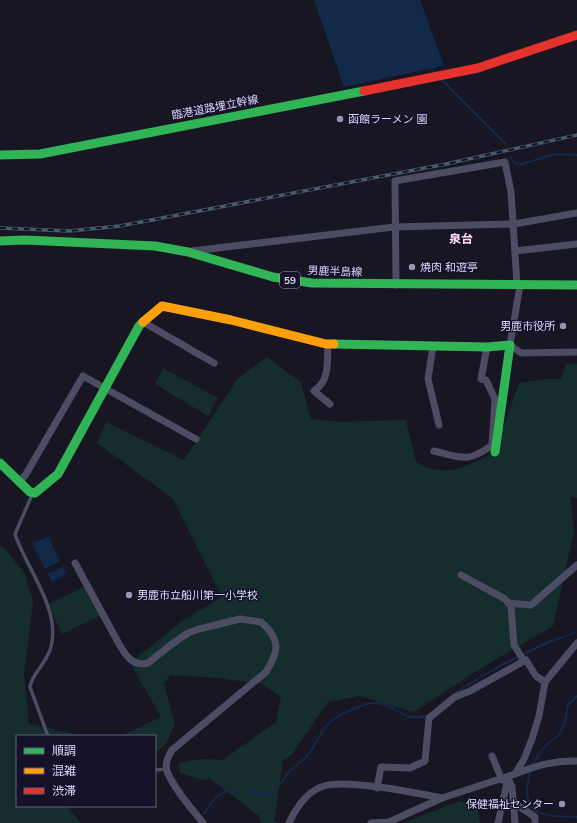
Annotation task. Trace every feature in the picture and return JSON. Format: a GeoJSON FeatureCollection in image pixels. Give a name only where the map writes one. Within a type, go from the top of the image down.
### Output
{"type":"FeatureCollection","features":[{"type":"Feature","properties":{"kind":"street","name":"臨港道路埋立幹線"},"geometry":{"type":"LineString","coordinates":[[0,155],[40,154],[198,122],[449,76],[478,68],[577,35]]}},
{"type":"Feature","properties":{"kind":"street"},"geometry":{"type":"LineString","coordinates":[[396,285],[394,227],[395,181],[505,162],[511,192],[519,285],[495,452]]}},
{"type":"Feature","properties":{"kind":"street"},"geometry":{"type":"LineString","coordinates":[[188,252],[394,227],[514,224],[577,213]]}},
{"type":"Feature","properties":{"kind":"street","name":"男鹿半島線"},"geometry":{"type":"LineString","coordinates":[[0,241],[25,240],[155,246],[188,252],[246,270],[312,283],[396,285],[577,285]]}},
{"type":"Feature","properties":{"kind":"street"},"geometry":{"type":"LineString","coordinates":[[515,251],[577,244]]}},
{"type":"Feature","properties":{"kind":"street"},"geometry":{"type":"LineString","coordinates":[[0,463],[19,483],[33,492],[43,488],[58,474],[139,326],[162,306],[231,320],[328,344],[487,347],[510,345],[521,353],[577,352]]}},
{"type":"Feature","properties":{"kind":"street"},"geometry":{"type":"LineString","coordinates":[[143,322],[214,363]]}},
{"type":"Feature","properties":{"kind":"street"},"geometry":{"type":"LineString","coordinates":[[328,344],[327,374],[322,386],[314,391],[330,404]]}},
{"type":"Feature","properties":{"kind":"street"},"geometry":{"type":"LineString","coordinates":[[433,346],[428,379],[439,425]]}},
{"type":"Feature","properties":{"kind":"street"},"geometry":{"type":"LineString","coordinates":[[434,451],[461,458],[477,456],[492,445],[495,399],[486,380],[481,379],[487,347]]}},
{"type":"Feature","properties":{"kind":"street"},"geometry":{"type":"LineString","coordinates":[[19,483],[26,474],[83,376],[196,439]]}},
{"type":"Feature","properties":{"kind":"street"},"geometry":{"type":"LineString","coordinates":[[75,563],[119,644],[125,653],[136,663],[148,663],[188,633],[240,619],[261,622],[276,640],[274,659],[266,672],[172,750],[167,757],[167,769],[178,789],[203,823]]}},
{"type":"Feature","properties":{"kind":"street"},"geometry":{"type":"LineString","coordinates":[[508,603],[531,605],[577,565]]}},
{"type":"Feature","properties":{"kind":"street"},"geometry":{"type":"LineString","coordinates":[[461,575],[505,599],[511,606],[514,645],[536,676],[544,682]]}},
{"type":"Feature","properties":{"kind":"street"},"geometry":{"type":"LineString","coordinates":[[515,774],[524,759],[532,739],[539,716],[544,682],[577,643]]}},
{"type":"Feature","properties":{"kind":"street"},"geometry":{"type":"LineString","coordinates":[[377,788],[381,767],[410,768],[425,761],[429,718],[455,697],[470,691],[524,661]]}},
{"type":"Feature","properties":{"kind":"street"},"geometry":{"type":"LineString","coordinates":[[492,756],[505,779],[512,787],[515,823]]}},
{"type":"Feature","properties":{"kind":"street"},"geometry":{"type":"LineString","coordinates":[[371,823],[390,822],[442,798],[505,779],[535,766],[559,760],[577,761]]}},
{"type":"Feature","properties":{"kind":"street"},"geometry":{"type":"LineString","coordinates":[[498,823],[505,779]]}},
{"type":"Feature","properties":{"kind":"street"},"geometry":{"type":"LineString","coordinates":[[289,823],[295,810],[308,795],[324,786],[358,785],[442,798]]}},
{"type":"Feature","properties":{"kind":"street"},"geometry":{"type":"LineString","coordinates":[[514,803],[535,817],[535,823]]}},
{"type":"Feature","properties":{"kind":"lane"},"geometry":{"type":"LineString","coordinates":[[33,492],[15,534],[42,592],[52,626],[53,635],[48,656],[39,670],[31,678],[30,687],[48,735]]}},
{"type":"Feature","properties":{"kind":"lane"},"geometry":{"type":"LineString","coordinates":[[156,770],[167,769]]}},
{"type":"Feature","properties":{"kind":"green space"},"geometry":{"type":"Polygon","coordinates":[[[267,357],[301,382],[311,419],[339,422],[406,420],[416,462],[437,470],[447,470],[466,466],[495,452],[519,383],[545,379],[561,379],[566,364],[577,364],[577,498],[570,497],[574,531],[553,626],[478,670],[414,712],[359,696],[328,702],[292,754],[283,760],[274,821],[279,823],[261,823],[259,816],[209,778],[203,780],[180,773],[179,763],[200,759],[223,760],[276,722],[281,697],[262,684],[218,678],[170,675],[164,684],[175,724],[165,745],[156,752],[156,735],[123,735],[161,717],[130,663],[185,619],[222,597],[173,499],[97,443],[106,422],[184,460],[238,378],[267,357]]]}},
{"type":"Feature","properties":{"kind":"green space"},"geometry":{"type":"Polygon","coordinates":[[[163,368],[218,398],[208,416],[155,384],[163,368]]]}},
{"type":"Feature","properties":{"kind":"green space"},"geometry":{"type":"Polygon","coordinates":[[[0,546],[5,549],[25,574],[33,601],[24,675],[29,724],[78,735],[16,735],[16,807],[68,807],[81,823],[0,823],[0,546]]]}},
{"type":"Feature","properties":{"kind":"green space"},"geometry":{"type":"Polygon","coordinates":[[[86,586],[101,615],[62,634],[48,604],[86,586]]]}},
{"type":"Feature","properties":{"kind":"green space"},"geometry":{"type":"Polygon","coordinates":[[[460,801],[477,806],[480,823],[403,823],[460,801]]]}},
{"type":"Feature","properties":{"kind":"water"},"geometry":{"type":"Polygon","coordinates":[[[314,0],[420,0],[444,66],[344,87],[314,0]]]}},
{"type":"Feature","properties":{"kind":"water"},"geometry":{"type":"Polygon","coordinates":[[[48,536],[60,561],[45,569],[32,544],[48,536]]]}},
{"type":"Feature","properties":{"kind":"water"},"geometry":{"type":"Polygon","coordinates":[[[63,567],[66,574],[52,582],[48,574],[63,567]]]}},
{"type":"Feature","properties":{"kind":"waterway"},"geometry":{"type":"LineString","coordinates":[[430,67],[436,74]]}},
{"type":"Feature","properties":{"kind":"waterway"},"geometry":{"type":"LineString","coordinates":[[442,80],[506,144]]}},
{"type":"Feature","properties":{"kind":"waterway"},"geometry":{"type":"LineString","coordinates":[[510,157],[515,163],[522,164],[555,154],[577,155]]}},
{"type":"Feature","properties":{"kind":"waterway"},"geometry":{"type":"LineString","coordinates":[[433,711],[444,701],[472,682],[504,664],[535,648],[575,632]]}},
{"type":"Feature","properties":{"kind":"waterway"},"geometry":{"type":"LineString","coordinates":[[531,766],[545,746],[559,735],[565,721],[568,705],[577,696]]}},
{"type":"Feature","properties":{"kind":"waterway"},"geometry":{"type":"LineString","coordinates":[[204,814],[210,804],[224,793],[239,790],[268,795],[278,786],[291,770],[309,754],[321,733],[329,723],[340,715],[370,703],[388,706],[412,717],[428,715]]}},
{"type":"Feature","properties":{"kind":"waterway"},"geometry":{"type":"LineString","coordinates":[[530,771],[527,786],[527,797],[530,805],[535,810],[552,816],[577,817]]}},
{"type":"Feature","properties":{"kind":"railway"},"geometry":{"type":"LineString","coordinates":[[0,228],[69,231],[120,226],[446,164],[577,135]]}},
{"type":"Feature","properties":{"kind":"traffic: fast"},"geometry":{"type":"LineString","coordinates":[[0,155],[40,154],[364,91]]}},
{"type":"Feature","properties":{"kind":"traffic: fast"},"geometry":{"type":"LineString","coordinates":[[0,241],[25,240],[155,246],[188,252],[273,277],[312,283],[577,285]]}},
{"type":"Feature","properties":{"kind":"traffic: fast"},"geometry":{"type":"LineString","coordinates":[[0,463],[30,492],[35,493],[58,474],[139,326],[143,322]]}},
{"type":"Feature","properties":{"kind":"traffic: fast"},"geometry":{"type":"LineString","coordinates":[[334,344],[487,347],[510,345],[495,452]]}},
{"type":"Feature","properties":{"kind":"traffic: slow"},"geometry":{"type":"LineString","coordinates":[[143,322],[162,306],[231,320],[326,344],[334,344]]}},
{"type":"Feature","properties":{"kind":"traffic: jam"},"geometry":{"type":"LineString","coordinates":[[364,91],[478,68],[577,35]]}},
{"type":"Feature","properties":{"kind":"place","name":"函館ラーメン 園"},"geometry":{"type":"Point","coordinates":[340,119]}},
{"type":"Feature","properties":{"kind":"place","name":"焼肉 和遊亭"},"geometry":{"type":"Point","coordinates":[412,267]}},
{"type":"Feature","properties":{"kind":"place","name":"男鹿市役所"},"geometry":{"type":"Point","coordinates":[563,326]}},
{"type":"Feature","properties":{"kind":"place","name":"男鹿市立船川第一小学校"},"geometry":{"type":"Point","coordinates":[129,595]}},
{"type":"Feature","properties":{"kind":"place","name":"保健福祉センター"},"geometry":{"type":"Point","coordinates":[562,804]}},
{"type":"Feature","properties":{"kind":"district","name":"泉台"},"geometry":{"type":"Point","coordinates":[461,238]}}]}
